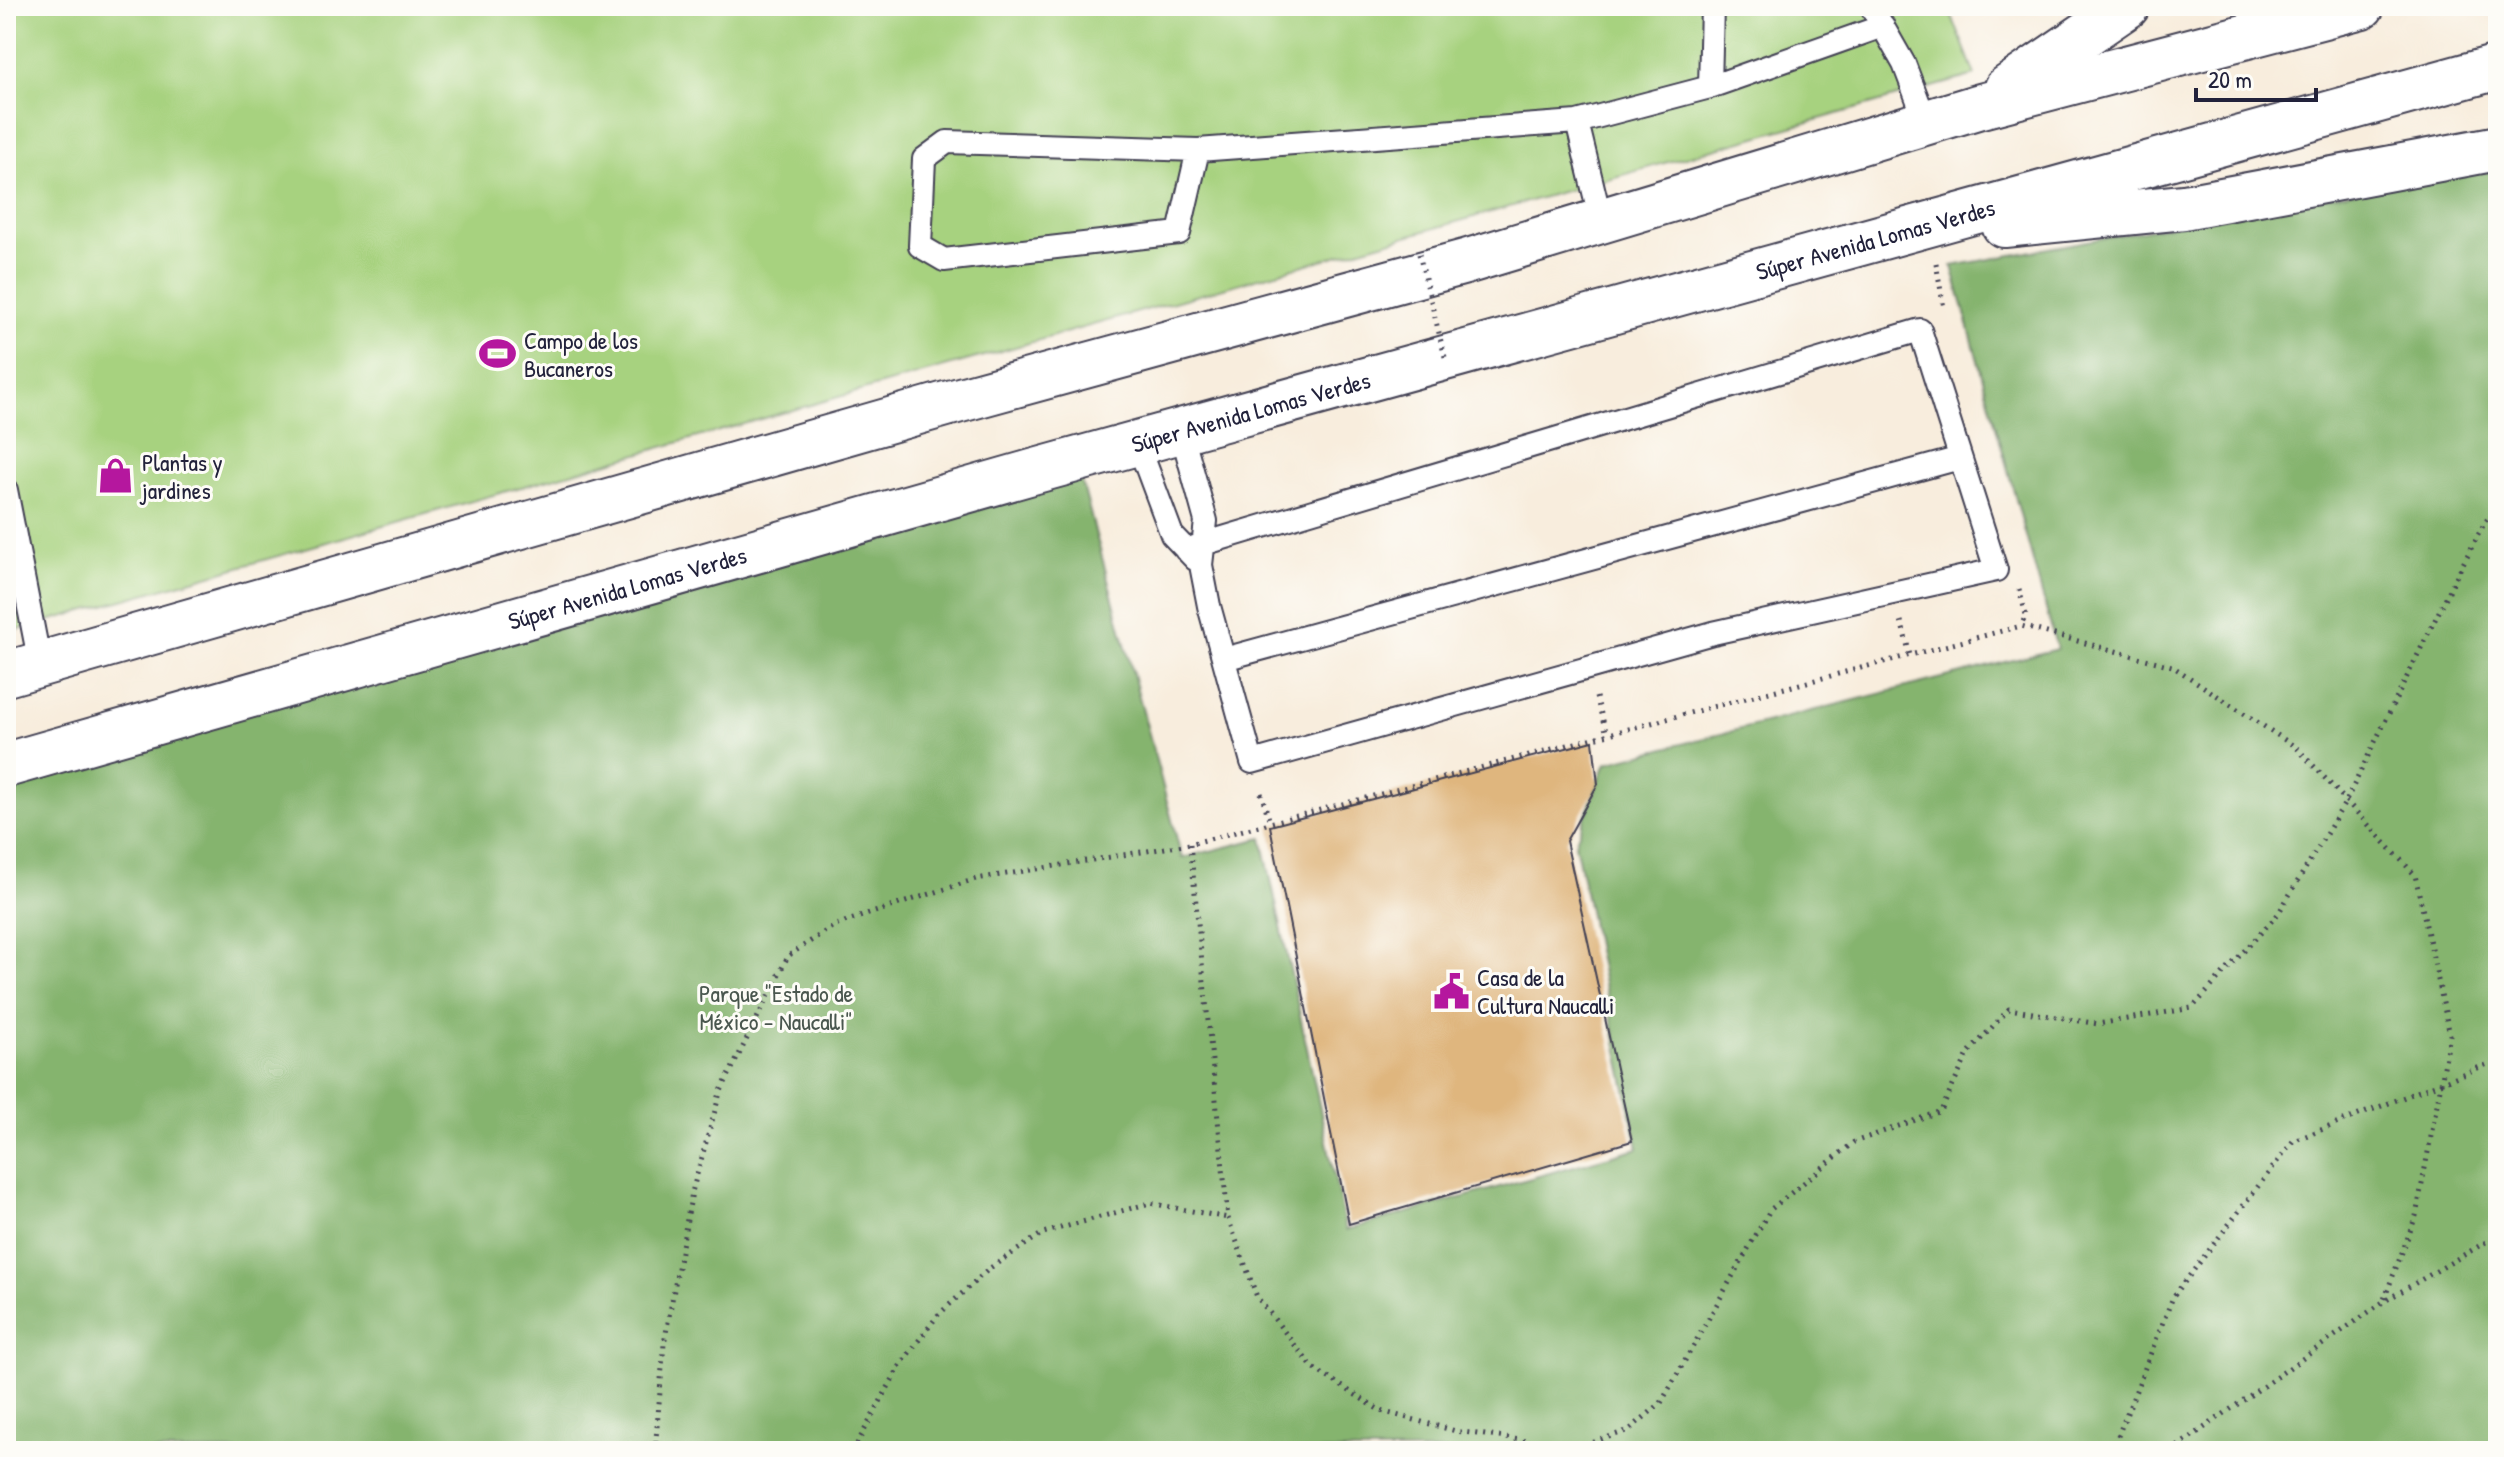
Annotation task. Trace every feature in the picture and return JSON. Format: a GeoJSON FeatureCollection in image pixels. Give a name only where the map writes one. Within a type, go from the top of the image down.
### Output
{"type":"FeatureCollection","features":[{"type":"Feature","properties":{"kind":"main road"},"geometry":{"type":"LineString","coordinates":[[1977,107],[2127,6]]}},
{"type":"Feature","properties":{"kind":"main road"},"geometry":{"type":"LineString","coordinates":[[23,669],[960,400],[1465,262],[1977,107],[2362,6]]}},
{"type":"Feature","properties":{"kind":"main road","name":"Súper Avenida Lomas Verdes"},"geometry":{"type":"LineString","coordinates":[[6,765],[1181,430],[2498,67]]}},
{"type":"Feature","properties":{"kind":"main road"},"geometry":{"type":"LineString","coordinates":[[1922,226],[2021,224],[2184,207],[2498,148]]}},
{"type":"Feature","properties":{"kind":"lane"},"geometry":{"type":"LineString","coordinates":[[1710,87],[1712,6]]}},
{"type":"Feature","properties":{"kind":"lane"},"geometry":{"type":"LineString","coordinates":[[1871,6],[1904,64],[1926,122]]}},
{"type":"Feature","properties":{"kind":"lane"},"geometry":{"type":"LineString","coordinates":[[1198,150],[1179,233],[944,260],[920,246],[924,159],[947,142],[1198,150],[1577,122],[1710,87],[1883,26]]}},
{"type":"Feature","properties":{"kind":"lane"},"geometry":{"type":"LineString","coordinates":[[1577,122],[1601,221]]}},
{"type":"Feature","properties":{"kind":"lane"},"geometry":{"type":"LineString","coordinates":[[1181,430],[1206,521],[1197,553],[1252,762],[1713,633],[1996,570],[1920,330],[1197,553]]}},
{"type":"Feature","properties":{"kind":"lane"},"geometry":{"type":"LineString","coordinates":[[1138,444],[1172,535],[1197,553]]}},
{"type":"Feature","properties":{"kind":"lane"},"geometry":{"type":"LineString","coordinates":[[1224,659],[1960,458]]}},
{"type":"Feature","properties":{"kind":"lane"},"geometry":{"type":"LineString","coordinates":[[6,490],[23,669]]}},
{"type":"Feature","properties":{"kind":"path"},"geometry":{"type":"LineString","coordinates":[[1419,254],[1446,361]]}},
{"type":"Feature","properties":{"kind":"path"},"geometry":{"type":"LineString","coordinates":[[1190,844],[1228,1218],[1257,1297],[1313,1368],[1381,1411],[1456,1431],[1577,1448],[1629,1430],[1661,1403],[1770,1210],[1854,1142],[1941,1111],[1969,1052],[2009,1009],[2098,1024],[2192,1008],[2278,914],[2346,801],[2479,533],[2498,507]]}},
{"type":"Feature","properties":{"kind":"path"},"geometry":{"type":"LineString","coordinates":[[655,1451],[664,1344],[692,1192],[720,1093],[788,956],[835,925],[976,879],[1190,844],[2021,626],[2172,666],[2297,748],[2415,875],[2450,1035],[2416,1216],[2383,1302]]}},
{"type":"Feature","properties":{"kind":"path"},"geometry":{"type":"LineString","coordinates":[[2112,1451],[2173,1297],[2293,1141],[2498,1060]]}},
{"type":"Feature","properties":{"kind":"path"},"geometry":{"type":"LineString","coordinates":[[853,1451],[901,1364],[938,1315],[990,1268],[1043,1233],[1150,1203],[1228,1218]]}},
{"type":"Feature","properties":{"kind":"path"},"geometry":{"type":"LineString","coordinates":[[2171,1451],[2383,1302],[2498,1235]]}},
{"type":"Feature","properties":{"kind":"green space","name":"Campo de los Bucaneros"},"geometry":{"type":"Polygon","coordinates":[[[6,6],[1948,6],[1975,75],[6,633],[6,6]]]}},
{"type":"Feature","properties":{"kind":"green space","name":"Parque \"Estado de México - Naucalli\""},"geometry":{"type":"Polygon","coordinates":[[[2498,170],[2498,1451],[6,1451],[6,782],[1079,471],[1182,858],[1262,838],[1346,1230],[1638,1148],[1575,843],[1606,763],[2057,649],[1952,266],[2389,185],[2498,170]]]}},
{"type":"Feature","properties":{"kind":"building","name":"Casa de la Cultura Naucalli"},"geometry":{"type":"Polygon","coordinates":[[[1593,741],[1598,784],[1566,841],[1632,1141],[1349,1224],[1270,826],[1593,741]]]}},
{"type":"Feature","properties":{"kind":"place","name":"Campo de los Bucaneros"},"geometry":{"type":"Point","coordinates":[498,354]}},
{"type":"Feature","properties":{"kind":"place","name":"Plantas y jardines"},"geometry":{"type":"Point","coordinates":[116,476]}},
{"type":"Feature","properties":{"kind":"place","name":"Casa de la Cultura Naucalli"},"geometry":{"type":"Point","coordinates":[1451,991]}}]}
